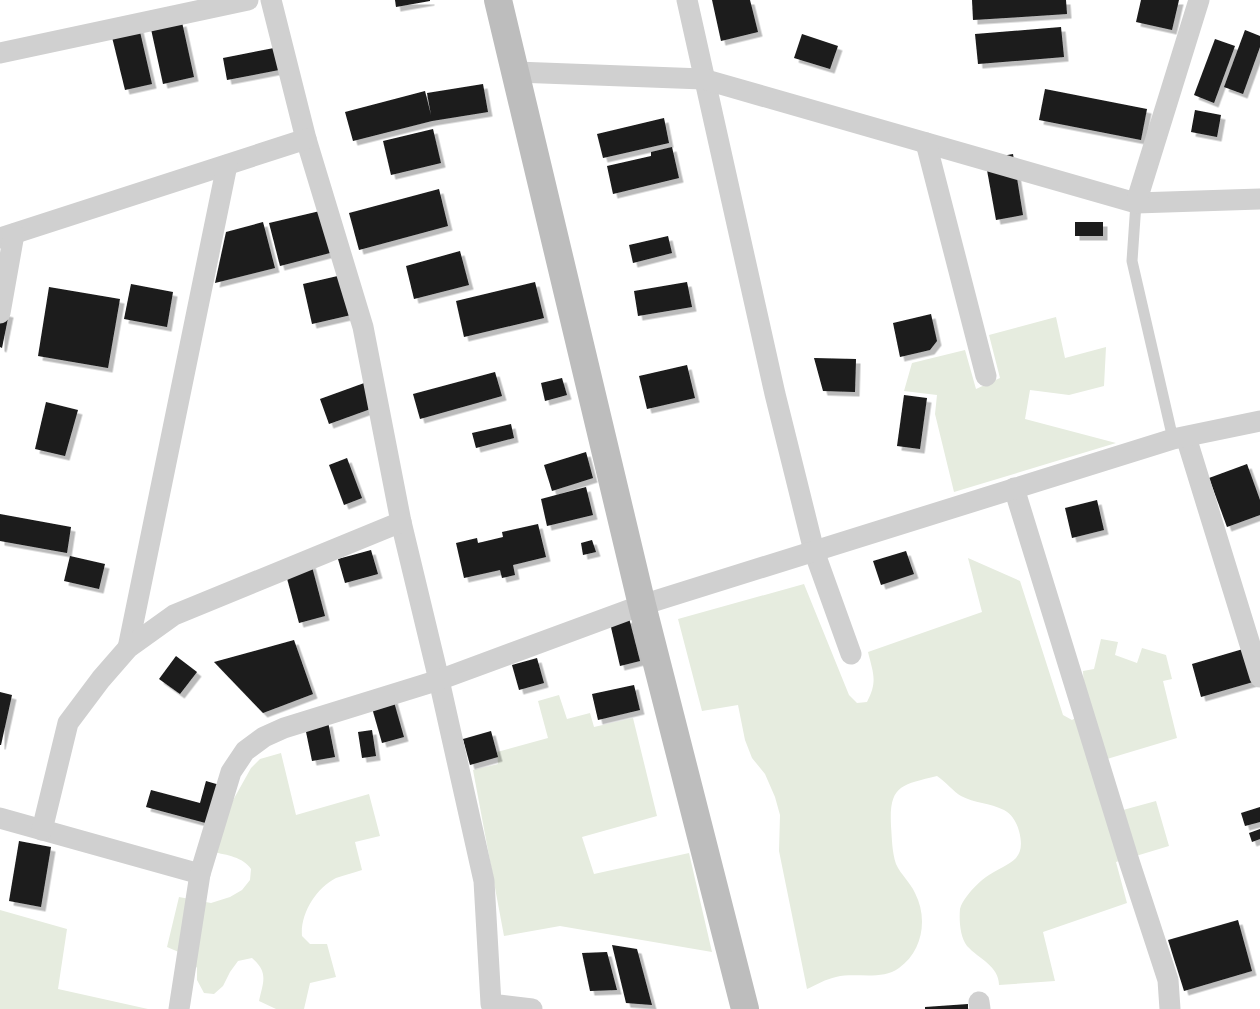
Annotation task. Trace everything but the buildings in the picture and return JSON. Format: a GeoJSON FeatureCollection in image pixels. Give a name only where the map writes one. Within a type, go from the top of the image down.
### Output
{"type":"FeatureCollection","features":[{"type":"Feature","properties":{"kind":"street"},"geometry":{"type":"LineString","coordinates":[[0,53],[248,0]]}},
{"type":"Feature","properties":{"kind":"street"},"geometry":{"type":"LineString","coordinates":[[272,0],[306,138],[362,327],[401,522],[484,881],[491,1004],[532,1009]]}},
{"type":"Feature","properties":{"kind":"street"},"geometry":{"type":"LineString","coordinates":[[498,0],[642,605],[745,1009]]}},
{"type":"Feature","properties":{"kind":"street"},"geometry":{"type":"LineString","coordinates":[[687,0],[703,79],[775,394],[814,551],[851,654]]}},
{"type":"Feature","properties":{"kind":"street"},"geometry":{"type":"LineString","coordinates":[[1136,203],[1200,0]]}},
{"type":"Feature","properties":{"kind":"street"},"geometry":{"type":"LineString","coordinates":[[516,72],[703,79],[1136,203],[1260,200]]}},
{"type":"Feature","properties":{"kind":"street"},"geometry":{"type":"LineString","coordinates":[[0,313],[7,236],[306,138]]}},
{"type":"Feature","properties":{"kind":"street"},"geometry":{"type":"LineString","coordinates":[[926,143],[986,376]]}},
{"type":"Feature","properties":{"kind":"street"},"geometry":{"type":"LineString","coordinates":[[128,648],[227,165]]}},
{"type":"Feature","properties":{"kind":"street"},"geometry":{"type":"LineString","coordinates":[[179,1009],[200,874],[231,772],[245,751],[264,737],[284,728],[439,680],[642,605],[1180,438],[1260,422]]}},
{"type":"Feature","properties":{"kind":"street"},"geometry":{"type":"LineString","coordinates":[[1180,438],[1260,677]]}},
{"type":"Feature","properties":{"kind":"street"},"geometry":{"type":"LineString","coordinates":[[1014,488],[1129,861],[1168,980],[1170,1009]]}},
{"type":"Feature","properties":{"kind":"street"},"geometry":{"type":"LineString","coordinates":[[42,830],[68,724],[101,679],[128,648],[174,615],[401,522]]}},
{"type":"Feature","properties":{"kind":"street"},"geometry":{"type":"LineString","coordinates":[[0,818],[200,874]]}},
{"type":"Feature","properties":{"kind":"lane"},"geometry":{"type":"LineString","coordinates":[[1136,203],[1132,261],[1180,438]]}},
{"type":"Feature","properties":{"kind":"shaded area"},"geometry":{"type":"Polygon","coordinates":[[[1056,317],[1065,358],[1106,347],[1104,386],[1069,395],[1030,390],[1025,419],[1116,443],[954,492],[935,414],[937,395],[904,391],[912,363],[965,350],[976,389],[1000,378],[989,335],[1056,317]]]}},
{"type":"Feature","properties":{"kind":"shaded area"},"geometry":{"type":"Polygon","coordinates":[[[968,558],[1020,581],[1063,715],[1072,720],[1083,713],[1083,671],[1094,669],[1101,639],[1118,642],[1115,655],[1137,663],[1142,648],[1166,655],[1172,679],[1163,681],[1177,738],[1107,759],[1123,810],[1156,801],[1169,846],[1116,862],[1127,903],[1043,932],[1055,981],[999,985],[996,973],[988,963],[967,946],[961,928],[960,909],[977,884],[1018,855],[1021,849],[1021,841],[1017,825],[1012,816],[1007,812],[961,796],[937,776],[906,785],[895,795],[892,802],[892,841],[896,864],[913,889],[919,903],[922,923],[918,943],[907,961],[892,972],[876,975],[836,977],[807,989],[779,851],[780,815],[775,797],[765,774],[752,758],[745,740],[738,705],[702,711],[678,619],[804,584],[849,695],[857,703],[867,702],[873,682],[873,672],[868,652],[982,612],[968,558]]]}},
{"type":"Feature","properties":{"kind":"shaded area"},"geometry":{"type":"Polygon","coordinates":[[[559,695],[567,719],[590,713],[594,727],[633,718],[657,816],[582,837],[594,874],[689,853],[712,952],[560,926],[504,936],[473,770],[498,764],[497,752],[548,738],[538,701],[559,695]]]}},
{"type":"Feature","properties":{"kind":"shaded area"},"geometry":{"type":"Polygon","coordinates":[[[281,753],[296,815],[369,794],[380,836],[355,842],[362,870],[329,882],[316,895],[307,911],[302,928],[302,936],[310,944],[327,944],[336,977],[310,983],[304,1009],[276,1009],[259,1001],[263,973],[252,958],[238,961],[223,986],[214,994],[204,993],[197,980],[197,968],[188,956],[167,947],[179,897],[211,903],[230,897],[242,890],[250,880],[251,869],[248,865],[234,857],[213,852],[208,845],[251,768],[260,759],[281,753]]]}},
{"type":"Feature","properties":{"kind":"shaded area"},"geometry":{"type":"Polygon","coordinates":[[[0,910],[67,929],[58,989],[148,1009],[0,1009],[0,910]]]}}]}
